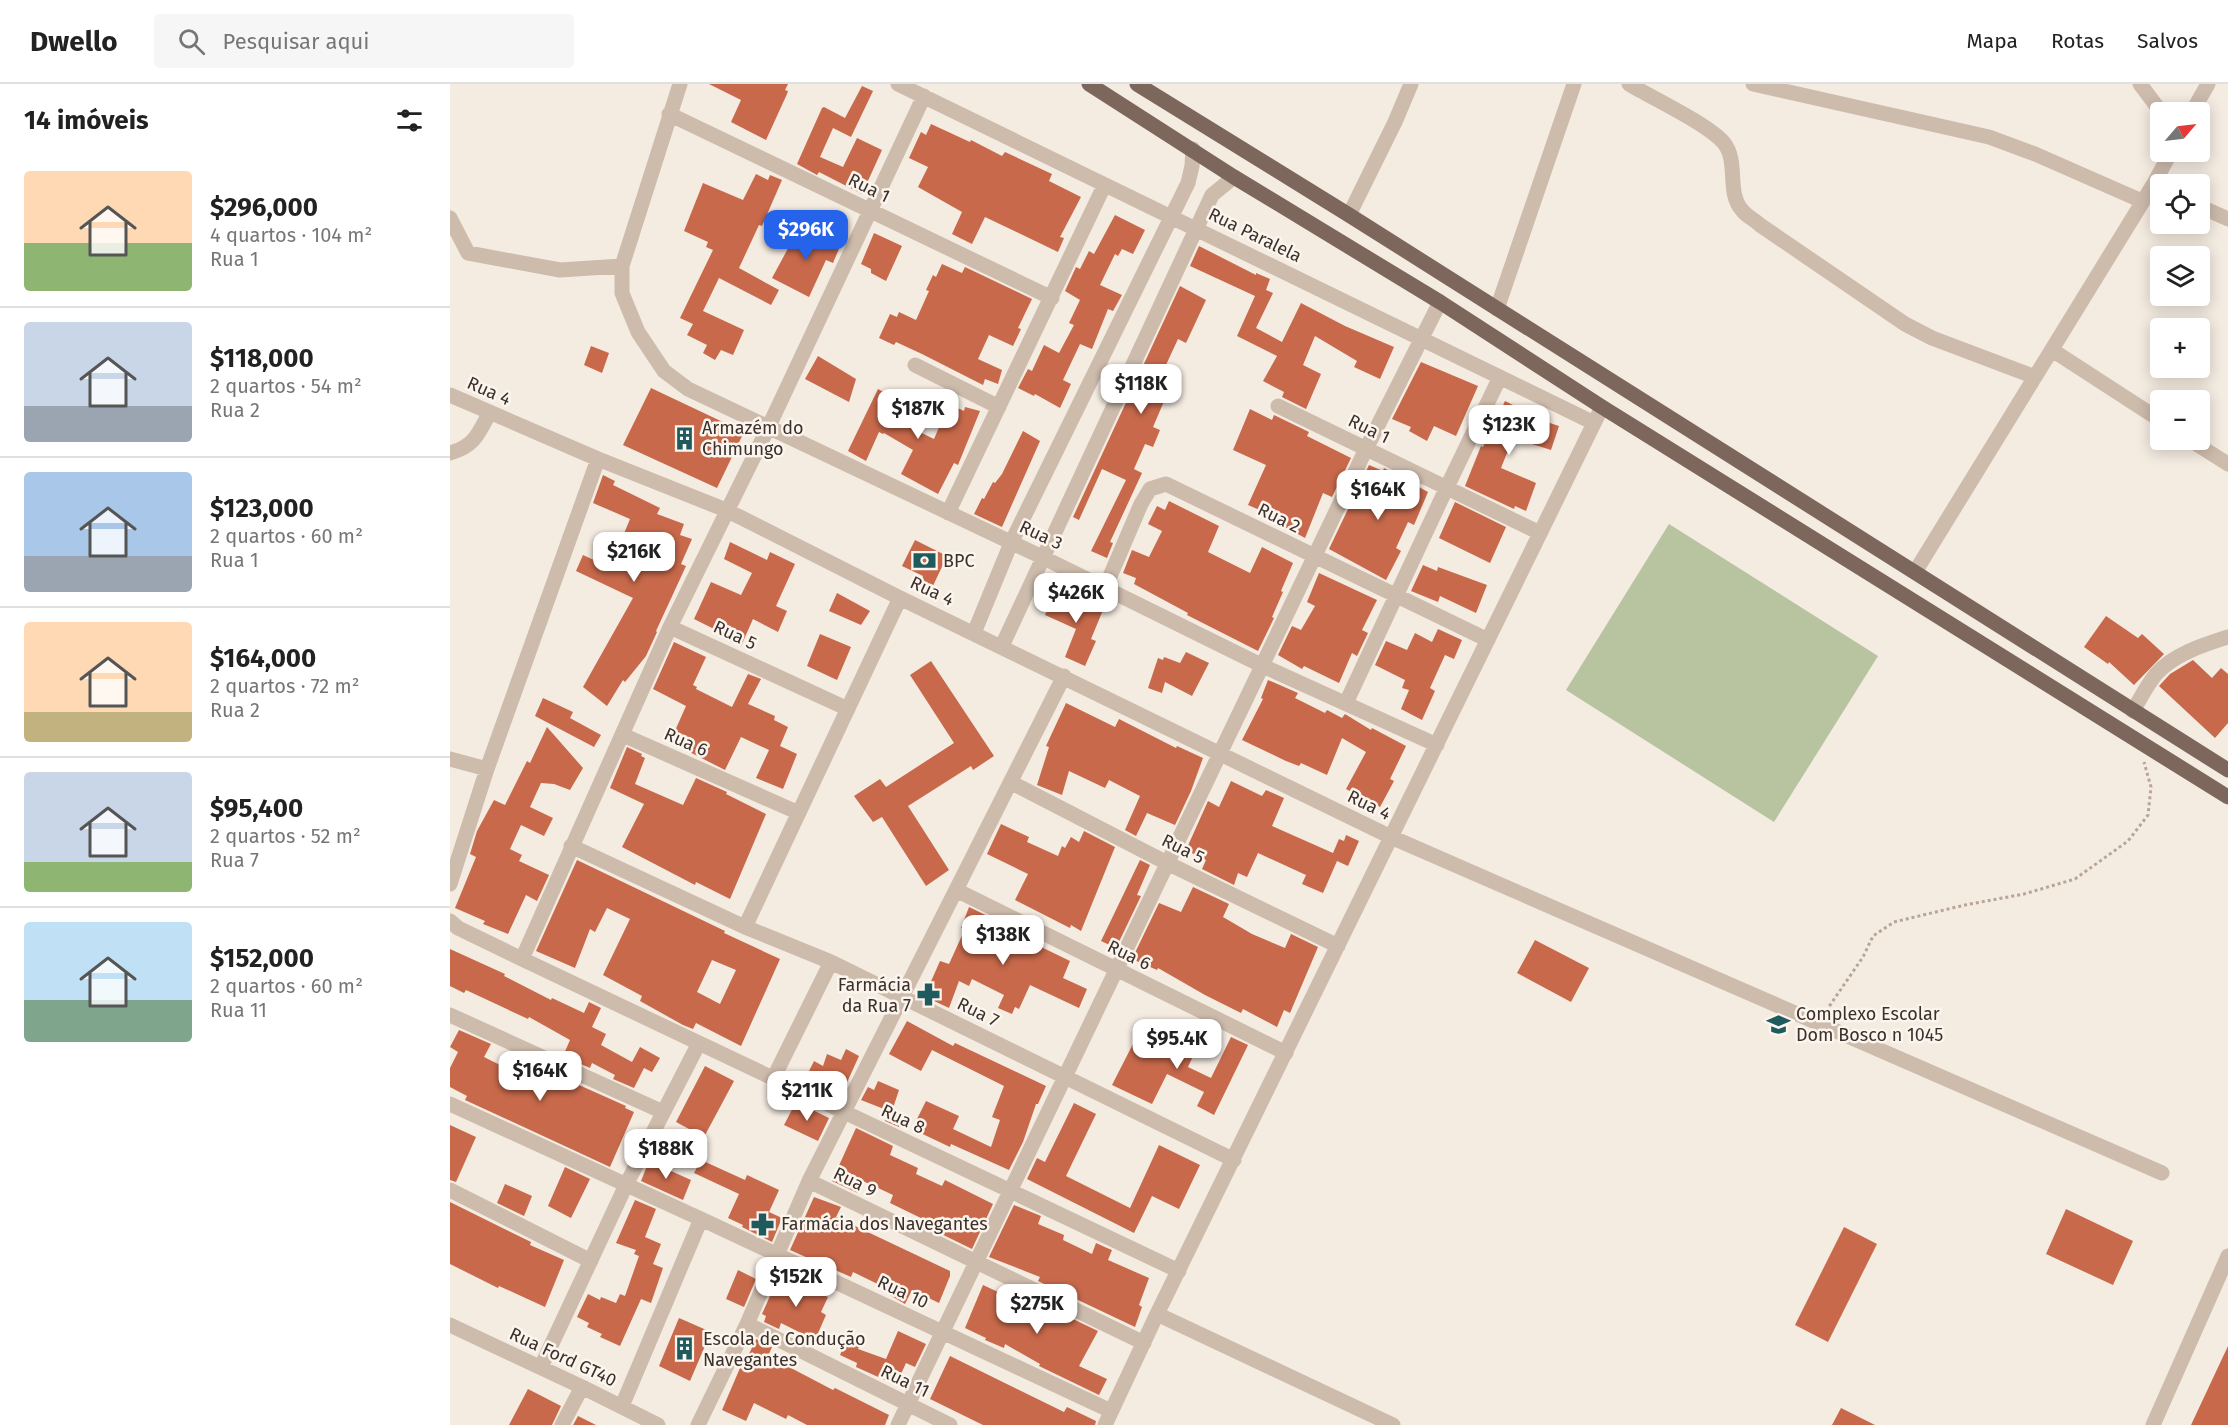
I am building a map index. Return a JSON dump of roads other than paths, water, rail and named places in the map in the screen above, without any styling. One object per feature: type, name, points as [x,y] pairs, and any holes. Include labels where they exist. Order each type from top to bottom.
[{"type":"main road","points":[[1089,84],[1234,177],[1440,302],[1602,406],[2228,797]]},
{"type":"main road","points":[[1137,84],[1349,215],[2228,770]]},
{"type":"street","points":[[450,218],[468,253],[560,270],[622,267],[680,84]]},
{"type":"street","name":"Rua Paralela","points":[[898,84],[1594,423]]},
{"type":"street","points":[[1349,215],[1411,84]]},
{"type":"street","points":[[1497,309],[1574,84]]},
{"type":"street","points":[[1629,84],[1712,133],[1725,145],[1731,165],[1734,193],[1742,210],[1761,225],[1905,324],[1932,338],[2035,377]]},
{"type":"street","points":[[1753,84],[1989,137],[2035,154],[2142,201]]},
{"type":"street","points":[[2140,84],[2154,102]]},
{"type":"street","points":[[2198,102],[2208,84]]},
{"type":"street","points":[[522,959],[670,627],[769,426],[924,96]]},
{"type":"street","name":"Rua 1","points":[[669,114],[1052,298]]},
{"type":"street","points":[[974,633],[1011,543],[1188,183],[1193,149]]},
{"type":"street","points":[[1002,646],[1212,195],[1234,177]]},
{"type":"street","points":[[948,513],[1104,186]]},
{"type":"street","points":[[1915,572],[2142,201],[2150,193]]},
{"type":"street","points":[[2210,211],[2228,219]]},
{"type":"street","name":"Rua 3","points":[[622,267],[622,293],[638,332],[663,371],[688,389],[1042,557],[1263,666],[1437,745]]},
{"type":"street","points":[[898,1425],[1222,754],[1366,449],[1440,302]]},
{"type":"street","points":[[2052,350],[2150,414]]},
{"type":"street","points":[[915,365],[999,408]]},
{"type":"street","points":[[1346,703],[1500,377]]},
{"type":"street","name":"Rua 4","points":[[450,395],[598,459],[726,510],[900,598],[1391,837],[2162,1173]]},
{"type":"street","name":"Rua 1","points":[[1278,406],[1540,533]]},
{"type":"street","points":[[1108,1418],[1602,406]]},
{"type":"street","points":[[450,453],[474,442],[490,412]]},
{"type":"street","points":[[2206,450],[2228,464]]},
{"type":"street","points":[[450,884],[487,769],[598,459]]},
{"type":"street","name":"Rua 2","points":[[1105,588],[1141,504],[1150,489],[1166,484],[1488,640]]},
{"type":"street","points":[[745,927],[900,598]]},
{"type":"street","name":"Rua 5","points":[[670,627],[848,709]]},
{"type":"street","points":[[2133,711],[2156,674],[2175,659],[2228,637]]},
{"type":"street","points":[[698,1425],[747,1324],[809,1181],[1012,783],[1064,676]]},
{"type":"street","name":"Rua 6","points":[[623,735],[799,813]]},
{"type":"street","points":[[450,759],[487,769]]},
{"type":"street","name":"Rua 5","points":[[1012,783],[1169,864],[1338,946]]},
{"type":"street","name":"Rua 7","points":[[571,846],[745,927],[831,962],[1234,1160]]},
{"type":"street","name":"Rua 6","points":[[956,890],[1286,1053]]},
{"type":"street","name":"Rua 8","points":[[450,921],[458,928],[522,959],[1179,1271]]},
{"type":"street","points":[[773,1078],[831,962]]},
{"type":"street","points":[[450,1015],[663,1112]]},
{"type":"street","points":[[541,1367],[626,1185],[699,1043]]},
{"type":"street","name":"Rua 10","points":[[450,1104],[944,1333],[1108,1418]]},
{"type":"street","name":"Rua 9","points":[[809,1181],[1144,1343]]},
{"type":"street","points":[[450,1190],[591,1261]]},
{"type":"street","points":[[622,1406],[701,1219]]},
{"type":"street","points":[[2153,1425],[2228,1256]]},
{"type":"street","points":[[1157,1314],[1383,1423]]},
{"type":"street","name":"Rua 11","points":[[747,1324],[950,1425]]},
{"type":"street","name":"Rua Ford GT40","points":[[450,1325],[658,1425]]},
{"type":"street","points":[[562,1425],[582,1387]]},
{"type":"place","name":"Armazém do Chimungo","points":[[684,438]]},
{"type":"place","name":"BPC","points":[[925,561]]},
{"type":"place","name":"Farmácia da Rua 7","points":[[929,995]]},
{"type":"place","name":"Complexo Escolar Dom Bosco n 1045","points":[[1778,1024]]},
{"type":"place","name":"Farmácia dos Navegantes","points":[[763,1224]]},
{"type":"place","name":"Escola de Condução Navegantes","points":[[685,1349]]}]
